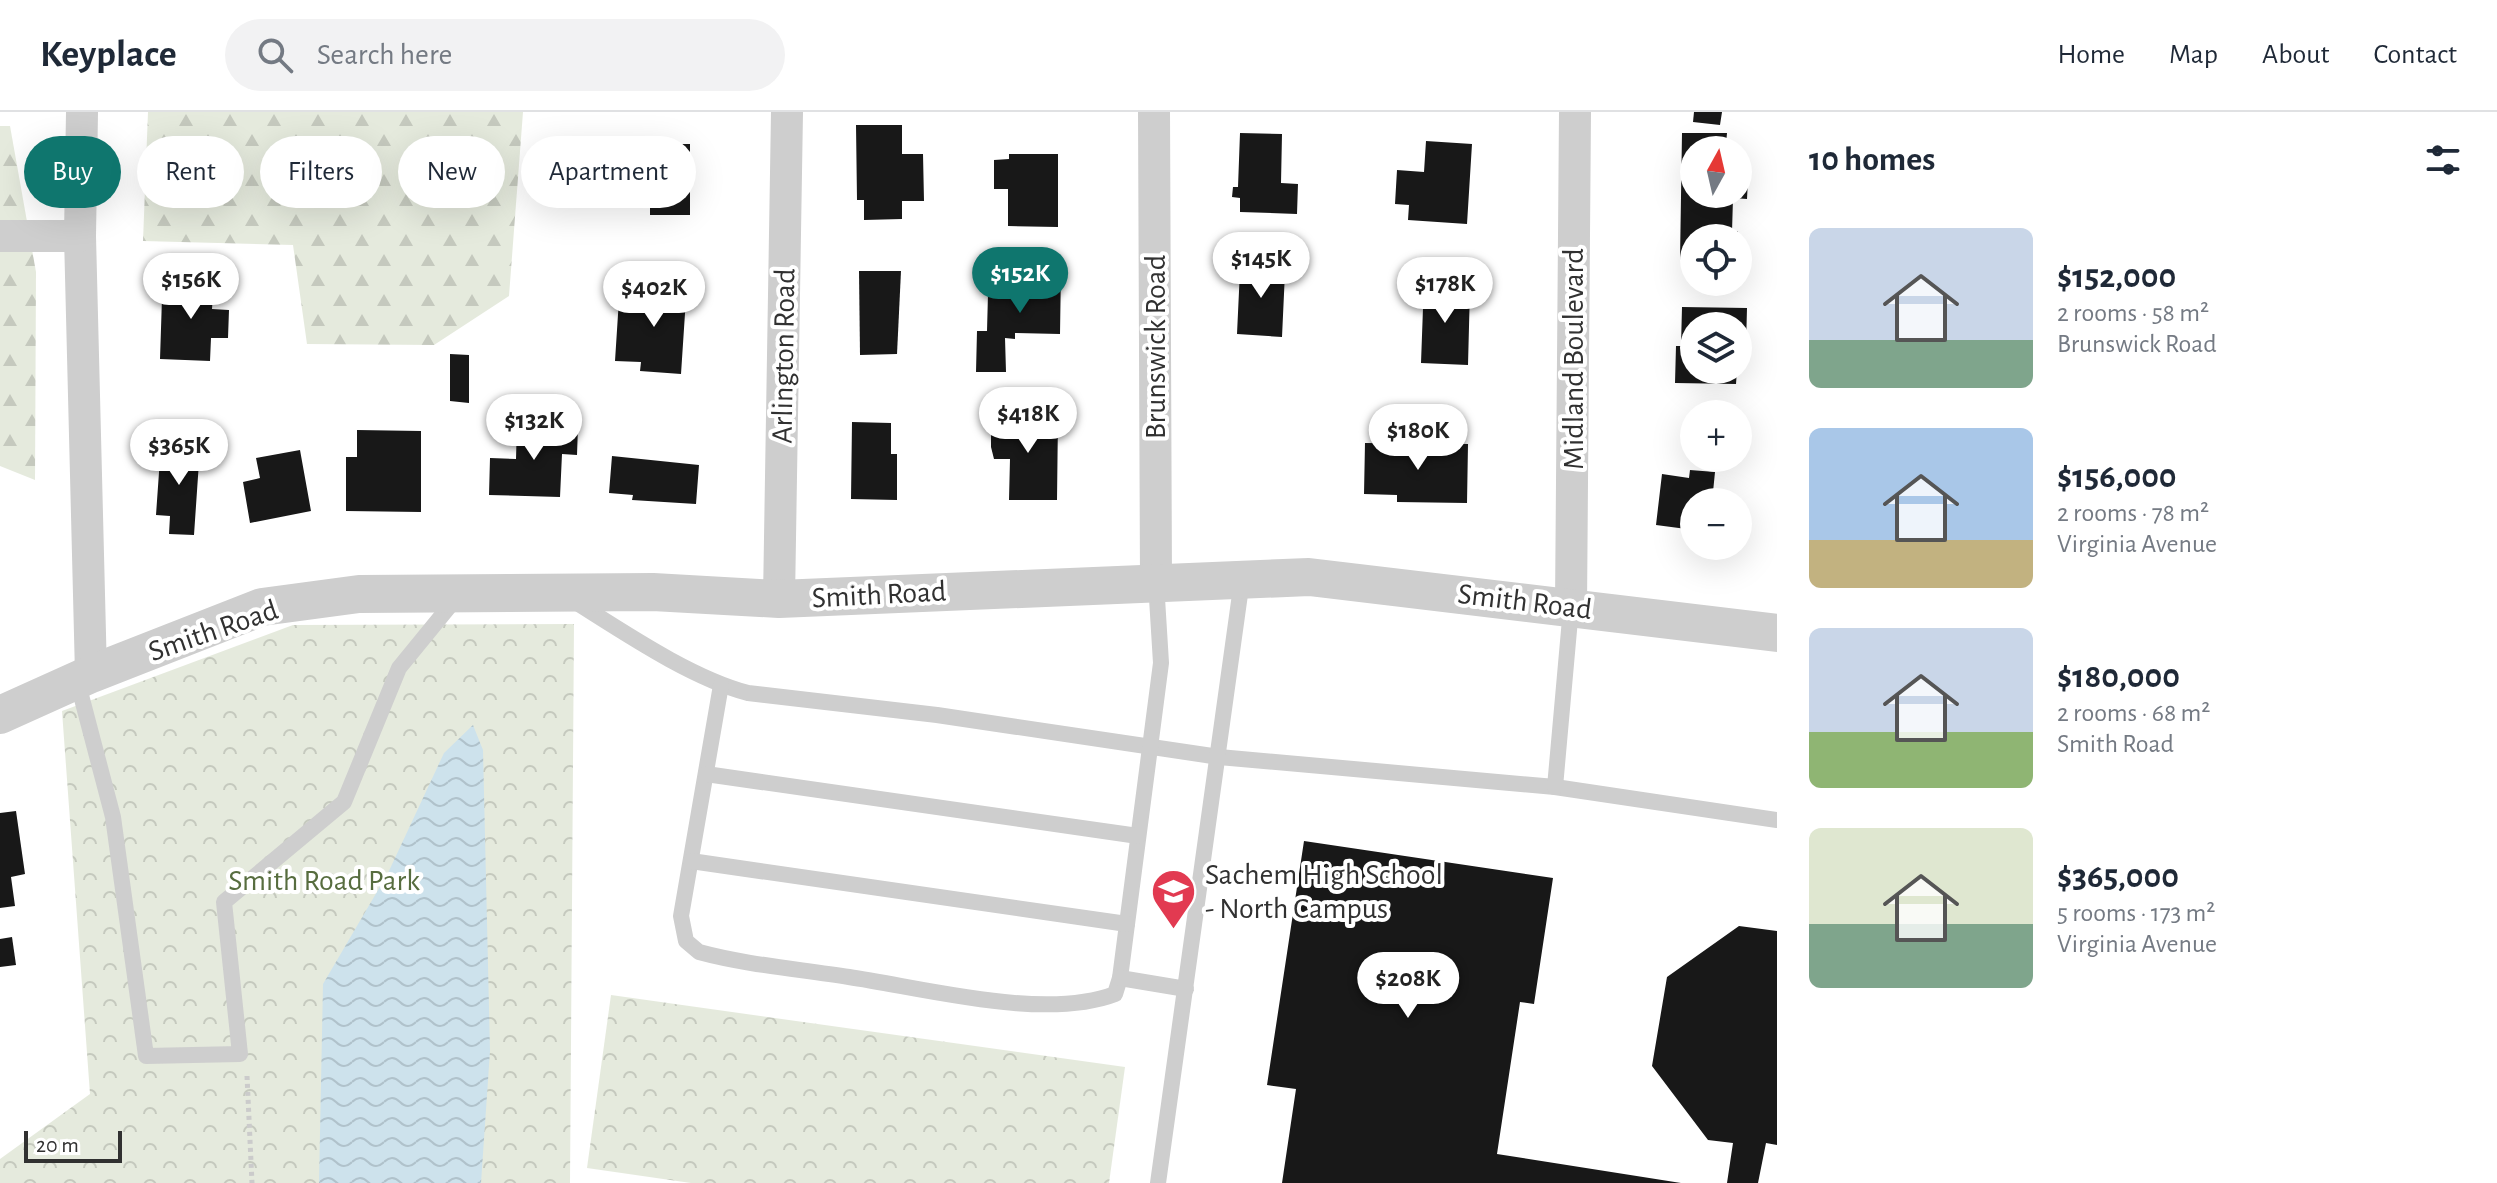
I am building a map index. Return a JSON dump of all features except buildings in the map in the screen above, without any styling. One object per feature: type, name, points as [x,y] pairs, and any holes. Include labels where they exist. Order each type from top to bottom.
[{"type":"street","points":[[82,112],[80,236],[84,677]]},
{"type":"street","name":"Arlington Road","points":[[779,599],[787,112]]},
{"type":"street","name":"Brunswick Road","points":[[1154,112],[1156,581]]},
{"type":"street","name":"Midland Boulevard","points":[[1571,606],[1575,112]]},
{"type":"street","points":[[0,236],[80,236]]},
{"type":"street","name":"Smith Road","points":[[0,715],[84,677],[262,607],[359,594],[653,592],[779,599],[1309,577],[1777,633]]},
{"type":"lane","points":[[1158,1183],[1242,579]]},
{"type":"lane","points":[[721,685],[681,916],[686,941],[699,952],[1018,1003],[1082,1004],[1099,1000],[1115,994],[1120,978],[1161,663],[1156,581]]},
{"type":"lane","points":[[84,677],[113,817],[146,1056],[240,1054],[224,902],[344,802],[399,668],[461,592]]},
{"type":"lane","points":[[559,592],[638,641],[721,685],[773,697],[937,715],[1219,757],[1555,787],[1777,820]]},
{"type":"lane","points":[[1555,787],[1571,606]]},
{"type":"lane","points":[[706,774],[1138,836]]},
{"type":"lane","points":[[691,861],[1127,924]]},
{"type":"lane","points":[[1120,978],[1186,989]]},
{"type":"path","points":[[240,1054],[247,1074],[252,1183]]},
{"type":"green space","points":[[148,112],[523,112],[509,296],[434,345],[307,344],[293,245],[143,241],[144,208],[244,208],[244,136],[147,136]]},
{"type":"green space","points":[[0,126],[10,126],[36,272],[35,480],[0,466]]},
{"type":"green space","name":"Smith Road Park","points":[[574,624],[570,1183],[0,1183],[0,1159],[90,1094],[62,711],[293,625]]},
{"type":"green space","points":[[611,995],[1125,1067],[1109,1183],[691,1183],[587,1168]]},
{"type":"water","points":[[473,725],[483,750],[490,1051],[481,1183],[319,1183],[323,984],[388,873],[444,753]]},
{"type":"place","name":"Sachem High School - North Campus","points":[[1174,930]]}]
